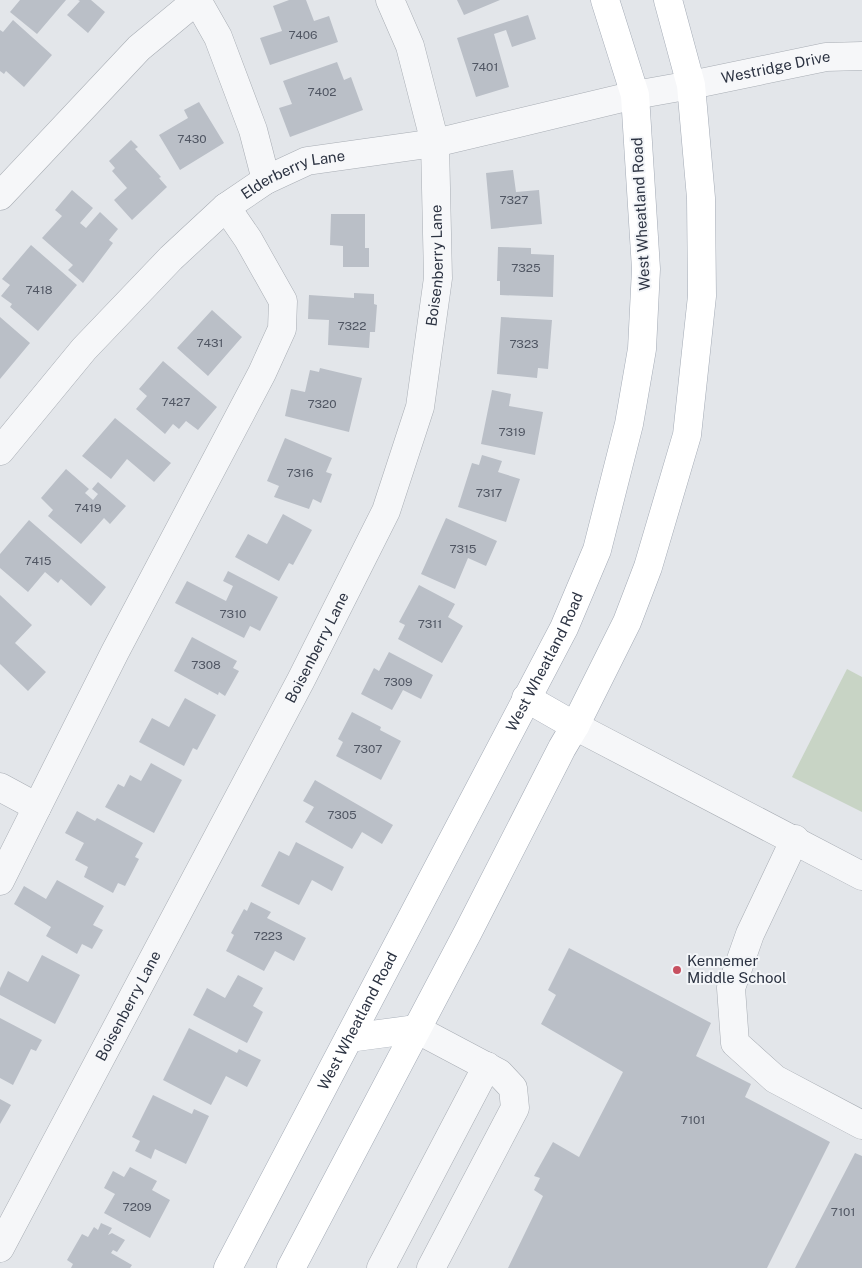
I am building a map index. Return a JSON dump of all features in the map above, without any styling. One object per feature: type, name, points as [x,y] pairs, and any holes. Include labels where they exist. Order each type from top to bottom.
[{"type":"main road","name":"West Wheatland Road","points":[[228,1268],[564,628],[597,550],[629,424],[642,349],[646,269],[635,95],[605,0]]},
{"type":"main road","points":[[291,1268],[575,726],[626,622],[648,567],[687,435],[702,296],[701,198],[691,85],[668,0]]},
{"type":"main road","points":[[526,698],[575,726]]},
{"type":"main road","points":[[349,1038],[416,1029]]},
{"type":"street","points":[[0,196],[139,48],[197,0],[218,37],[253,130],[266,180]]},
{"type":"street","name":"Boisenberry Lane","points":[[0,1248],[296,689],[386,511],[420,407],[438,278],[435,143],[410,46],[390,0]]},
{"type":"street","name":"Westridge Drive","points":[[691,85],[826,56],[862,56]]},
{"type":"street","name":"Elderberry Lane","points":[[0,451],[84,349],[171,258],[226,207],[266,180],[307,162],[435,143],[635,95],[691,85]]},
{"type":"street","points":[[0,881],[115,652],[262,373],[282,329],[282,301],[248,240],[226,207]]},
{"type":"street","points":[[575,726],[795,839],[862,876]]},
{"type":"street","points":[[0,786],[37,807]]},
{"type":"street","points":[[795,839],[750,934],[731,988],[735,1043],[775,1079],[862,1125]]},
{"type":"street","points":[[416,1029],[499,1073],[513,1088],[515,1108],[431,1268]]},
{"type":"street","points":[[381,1268],[487,1066]]},
{"type":"green space","points":[[847,669],[862,677],[862,812],[792,777]]},
{"type":"building","points":[[20,0],[66,0],[37,34],[10,12]]},
{"type":"building","points":[[78,0],[91,0],[105,12],[88,33],[67,15],[80,1]]},
{"type":"building","points":[[289,0],[306,0],[314,21],[329,16],[338,42],[270,65],[260,38],[282,31],[273,6]]},
{"type":"building","points":[[457,0],[500,0],[464,15]]},
{"type":"building","points":[[528,15],[536,39],[512,47],[506,30],[494,34],[509,87],[476,97],[457,38]]},
{"type":"building","points":[[13,20],[52,55],[24,87],[6,71],[4,74],[0,71],[0,30],[3,32]]},
{"type":"building","points":[[337,62],[344,80],[351,77],[363,110],[290,137],[279,108],[292,104],[283,81]]},
{"type":"building","points":[[199,102],[224,143],[180,170],[159,135],[188,118],[184,110]]},
{"type":"building","points":[[131,140],[138,147],[135,149],[161,177],[159,178],[167,187],[132,220],[114,200],[127,188],[112,171],[115,168],[109,161]]},
{"type":"building","points":[[513,170],[516,192],[539,190],[542,224],[491,229],[486,173]]},
{"type":"building","points":[[72,190],[93,208],[80,223],[86,228],[100,212],[118,229],[109,240],[113,243],[83,283],[68,270],[73,265],[42,238],[62,216],[55,210]]},
{"type":"building","points":[[331,214],[365,214],[365,248],[369,248],[369,267],[343,267],[343,246],[330,245]]},
{"type":"building","points":[[31,245],[77,285],[38,331],[10,307],[12,304],[1,296],[10,285],[2,279]]},
{"type":"building","points":[[498,247],[531,248],[531,254],[554,255],[553,297],[500,295],[500,281],[497,281]]},
{"type":"building","points":[[354,293],[374,294],[374,304],[377,305],[375,332],[370,332],[369,348],[328,345],[329,320],[308,319],[309,295],[354,298]]},
{"type":"building","points":[[212,310],[242,337],[208,376],[177,348]]},
{"type":"building","points":[[0,317],[30,343],[0,379]]},
{"type":"building","points":[[501,317],[552,320],[548,369],[538,368],[537,378],[497,374]]},
{"type":"building","points":[[163,361],[217,407],[198,430],[186,421],[179,429],[173,424],[165,434],[136,409],[147,396],[139,389]]},
{"type":"building","points":[[320,368],[362,378],[349,432],[285,416],[291,389],[305,392],[310,370],[319,372]]},
{"type":"building","points":[[492,390],[511,394],[509,406],[543,412],[535,455],[481,444]]},
{"type":"building","points":[[115,418],[171,463],[154,482],[127,459],[111,479],[82,456]]},
{"type":"building","points":[[285,438],[332,458],[326,472],[332,474],[321,503],[313,499],[309,509],[274,497],[279,486],[267,481]]},
{"type":"building","points":[[482,455],[502,461],[498,472],[520,479],[506,522],[458,507],[472,463],[479,465]]},
{"type":"building","points":[[66,469],[89,489],[85,493],[93,500],[98,494],[92,489],[98,482],[126,506],[110,524],[104,518],[81,544],[48,516],[53,510],[41,498]]},
{"type":"building","points":[[283,514],[312,530],[293,565],[289,563],[279,581],[235,557],[248,534],[267,544]]},
{"type":"building","points":[[446,518],[497,541],[486,566],[468,558],[455,589],[421,574]]},
{"type":"building","points":[[29,520],[106,587],[91,606],[61,579],[58,583],[45,572],[28,592],[0,568],[0,554]]},
{"type":"building","points":[[228,571],[278,597],[260,631],[250,626],[244,638],[175,603],[187,581],[226,601],[233,586],[223,581]]},
{"type":"building","points":[[419,585],[455,604],[448,617],[463,626],[442,663],[398,639],[405,625],[399,622]]},
{"type":"building","points":[[0,595],[32,625],[15,643],[46,672],[28,691],[0,664]]},
{"type":"building","points":[[192,637],[237,661],[233,668],[239,671],[225,696],[219,692],[218,695],[174,671]]},
{"type":"building","points":[[389,652],[433,675],[421,699],[403,690],[392,710],[361,694],[374,668],[379,671]]},
{"type":"building","points":[[185,698],[216,715],[197,750],[193,748],[184,766],[139,742],[152,718],[169,727]]},
{"type":"building","points":[[352,712],[381,727],[380,730],[401,741],[381,780],[336,756],[343,742],[338,739]]},
{"type":"building","points":[[151,763],[182,780],[154,833],[105,807],[118,784],[124,787],[130,775],[141,781]]},
{"type":"building","points":[[315,780],[393,825],[382,844],[362,832],[352,849],[305,822],[314,807],[303,801]]},
{"type":"building","points":[[77,811],[95,821],[97,818],[143,843],[135,857],[139,859],[125,886],[118,883],[113,893],[84,877],[88,867],[75,860],[84,843],[65,833]]},
{"type":"building","points":[[296,842],[344,867],[332,891],[312,880],[299,905],[261,886],[279,851],[289,856]]},
{"type":"building","points":[[57,880],[104,906],[93,925],[103,930],[92,949],[82,944],[77,954],[46,936],[51,927],[14,904],[24,886],[46,899]]},
{"type":"building","points":[[251,902],[271,912],[267,918],[306,938],[294,961],[275,951],[264,971],[226,951],[234,935],[231,933],[244,909],[247,911]]},
{"type":"building","points":[[569,948],[711,1023],[696,1056],[751,1084],[745,1097],[830,1142],[767,1268],[508,1268],[543,1196],[534,1190],[540,1178],[534,1176],[553,1142],[579,1157],[623,1072],[541,1024],[556,995],[548,990]]},
{"type":"building","points":[[42,955],[80,975],[55,1024],[0,995],[0,988],[8,971],[28,982]]},
{"type":"building","points":[[238,975],[263,988],[253,1006],[263,1012],[247,1043],[193,1015],[207,988],[225,998]]},
{"type":"building","points":[[0,1018],[42,1040],[36,1051],[31,1049],[13,1085],[0,1078]]},
{"type":"building","points":[[189,1028],[237,1053],[239,1049],[261,1060],[247,1087],[226,1076],[211,1105],[163,1080]]},
{"type":"building","points":[[153,1095],[192,1114],[194,1109],[209,1116],[186,1164],[155,1149],[151,1159],[135,1151],[140,1141],[132,1137]]},
{"type":"building","points":[[0,1099],[11,1105],[0,1124]]},
{"type":"building","points":[[855,1153],[862,1156],[862,1268],[795,1268]]},
{"type":"building","points":[[130,1167],[157,1181],[152,1190],[170,1200],[150,1238],[104,1213],[115,1194],[104,1188],[113,1171],[124,1177]]},
{"type":"building","points":[[101,1223],[112,1228],[108,1235],[112,1233],[125,1240],[117,1252],[113,1250],[111,1253],[132,1265],[130,1268],[71,1268],[73,1264],[67,1260],[82,1234],[88,1237],[94,1227],[98,1230]]},
{"type":"place","name":"Kennemer Middle School","points":[[677,970]]}]
